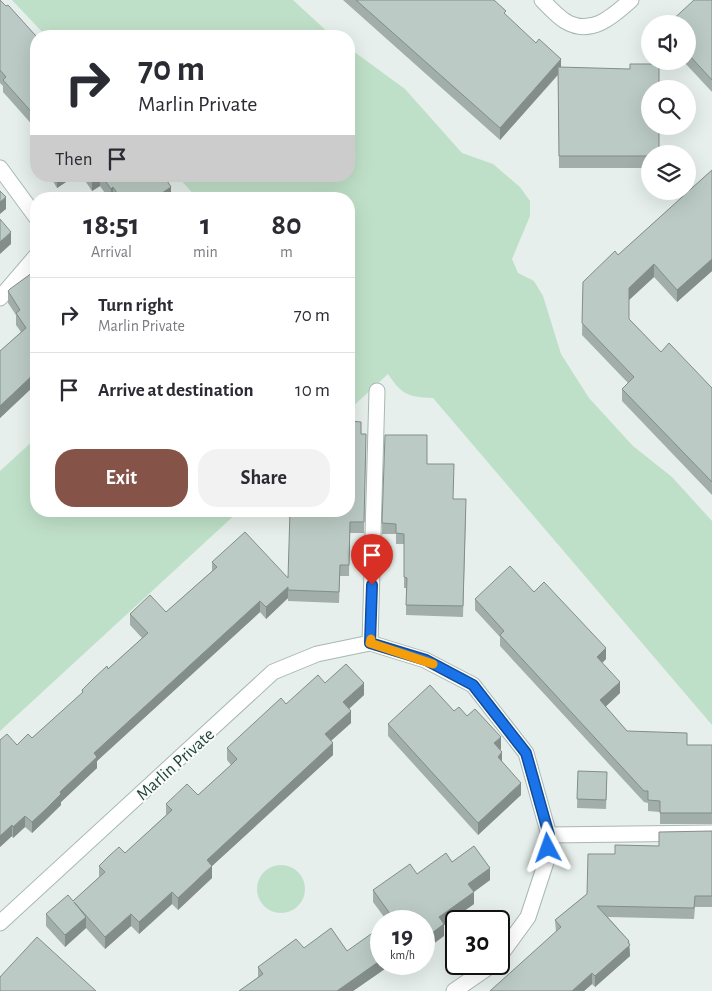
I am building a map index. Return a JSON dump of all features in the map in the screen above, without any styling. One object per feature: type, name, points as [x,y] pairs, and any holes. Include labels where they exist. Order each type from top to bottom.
[{"type":"street","points":[[542,0],[566,22],[581,26],[605,22],[631,0]]},
{"type":"street","points":[[0,168],[30,209]]},
{"type":"street","points":[[0,298],[8,292],[30,264]]},
{"type":"street","points":[[370,643],[377,390]]},
{"type":"street","name":"Marlin Private","points":[[0,923],[273,672],[317,654],[370,643],[426,660],[473,685],[526,753],[549,835],[546,862],[528,917],[510,942]]},
{"type":"street","points":[[549,835],[712,833]]},
{"type":"street","points":[[454,991],[477,975]]},
{"type":"green space","points":[[12,0],[293,0],[326,30],[40,30]]},
{"type":"green space","points":[[355,52],[405,89],[462,153],[493,164],[520,187],[530,201],[530,216],[512,259],[518,273],[534,281],[543,296],[561,354],[589,398],[633,446],[672,477],[712,521],[712,725],[433,398],[411,396],[402,391],[388,374],[355,404],[355,192],[192,192],[182,182],[355,182]]},
{"type":"green space","points":[[30,444],[30,517],[232,517],[0,731],[0,471]]},
{"type":"green space","points":[[276,865],[286,865],[295,869],[301,875],[304,880],[304,898],[295,909],[286,913],[276,913],[267,909],[261,903],[257,894],[257,884],[261,875],[267,869]]},
{"type":"building","points":[[0,0],[6,6],[8,5],[31,30],[30,110],[3,80],[6,77],[0,70]]},
{"type":"building","points":[[356,0],[494,0],[506,11],[504,13],[536,43],[539,39],[561,59],[500,128]]},
{"type":"building","points":[[694,0],[712,0],[712,80],[696,63],[696,15],[678,15]]},
{"type":"building","points":[[630,64],[641,64],[641,70],[659,70],[659,80],[641,80],[641,135],[659,135],[659,145],[641,145],[641,156],[559,156],[558,67],[630,69]]},
{"type":"building","points":[[712,170],[712,259],[677,290],[654,264],[629,288],[629,319],[661,352],[669,343],[712,388],[712,482],[622,389],[634,377],[582,323],[583,282],[615,251],[618,255],[679,200],[696,200],[696,184]]},
{"type":"building","points":[[106,182],[168,182],[171,187],[164,192],[116,192],[113,187],[111,189]]},
{"type":"building","points":[[0,191],[6,197],[0,202]]},
{"type":"building","points":[[0,219],[11,232],[0,242]]},
{"type":"building","points":[[30,274],[30,378],[0,406],[0,351],[26,328],[16,313],[20,310],[8,291]]},
{"type":"building","points":[[355,422],[361,422],[361,434],[366,434],[364,522],[350,522],[349,565],[340,565],[339,592],[288,590],[288,587],[266,607],[260,601],[94,753],[97,757],[32,822],[25,816],[0,836],[0,740],[7,734],[17,745],[28,734],[32,738],[83,692],[82,690],[107,666],[108,669],[148,633],[130,614],[150,595],[166,612],[217,567],[212,562],[245,532],[288,578],[290,517],[355,517]]},
{"type":"building","points":[[385,435],[427,435],[427,464],[454,464],[453,499],[466,499],[463,606],[406,605],[407,578],[404,577],[404,534],[396,533],[396,524],[382,523]]},
{"type":"building","points":[[510,566],[534,592],[544,582],[606,648],[597,657],[620,682],[600,700],[627,731],[687,733],[687,745],[712,745],[712,813],[660,813],[660,801],[648,800],[648,791],[644,791],[500,635],[504,631],[475,599]]},
{"type":"building","points":[[346,664],[364,683],[343,702],[351,711],[325,734],[333,743],[207,860],[212,866],[178,898],[172,892],[139,922],[131,914],[105,937],[74,902],[86,917],[65,935],[46,914],[68,895],[73,901],[105,872],[99,866],[119,847],[125,853],[172,810],[166,804],[187,784],[198,795],[231,765],[237,759],[227,748],[281,698],[286,704],[318,675],[325,683]]},
{"type":"building","points":[[430,685],[454,711],[459,707],[467,716],[475,709],[501,737],[494,743],[502,752],[498,757],[521,783],[478,823],[388,724]]},
{"type":"building","points":[[578,771],[607,772],[606,800],[577,799]]},
{"type":"building","points":[[712,831],[712,896],[695,896],[694,908],[597,906],[629,941],[630,945],[595,976],[592,973],[572,991],[490,991],[510,975],[561,927],[555,920],[587,894],[588,854],[615,854],[615,845],[659,846],[659,832]]},
{"type":"building","points":[[474,846],[490,868],[468,884],[474,892],[449,910],[445,910],[445,913],[439,917],[444,924],[435,931],[435,910],[387,910],[373,890],[410,864],[417,874],[446,853],[452,862]]},
{"type":"building","points":[[331,928],[347,951],[370,935],[370,968],[337,991],[239,991],[263,974],[258,967],[296,939],[304,948]]},
{"type":"building","points":[[37,937],[96,991],[0,991],[0,977]]},
{"type":"slow traffic","points":[[371,639],[370,643],[426,660],[433,664]]},
{"type":"route","points":[[372,585],[370,643],[426,660],[473,685],[526,753],[549,835],[548,848]]}]
